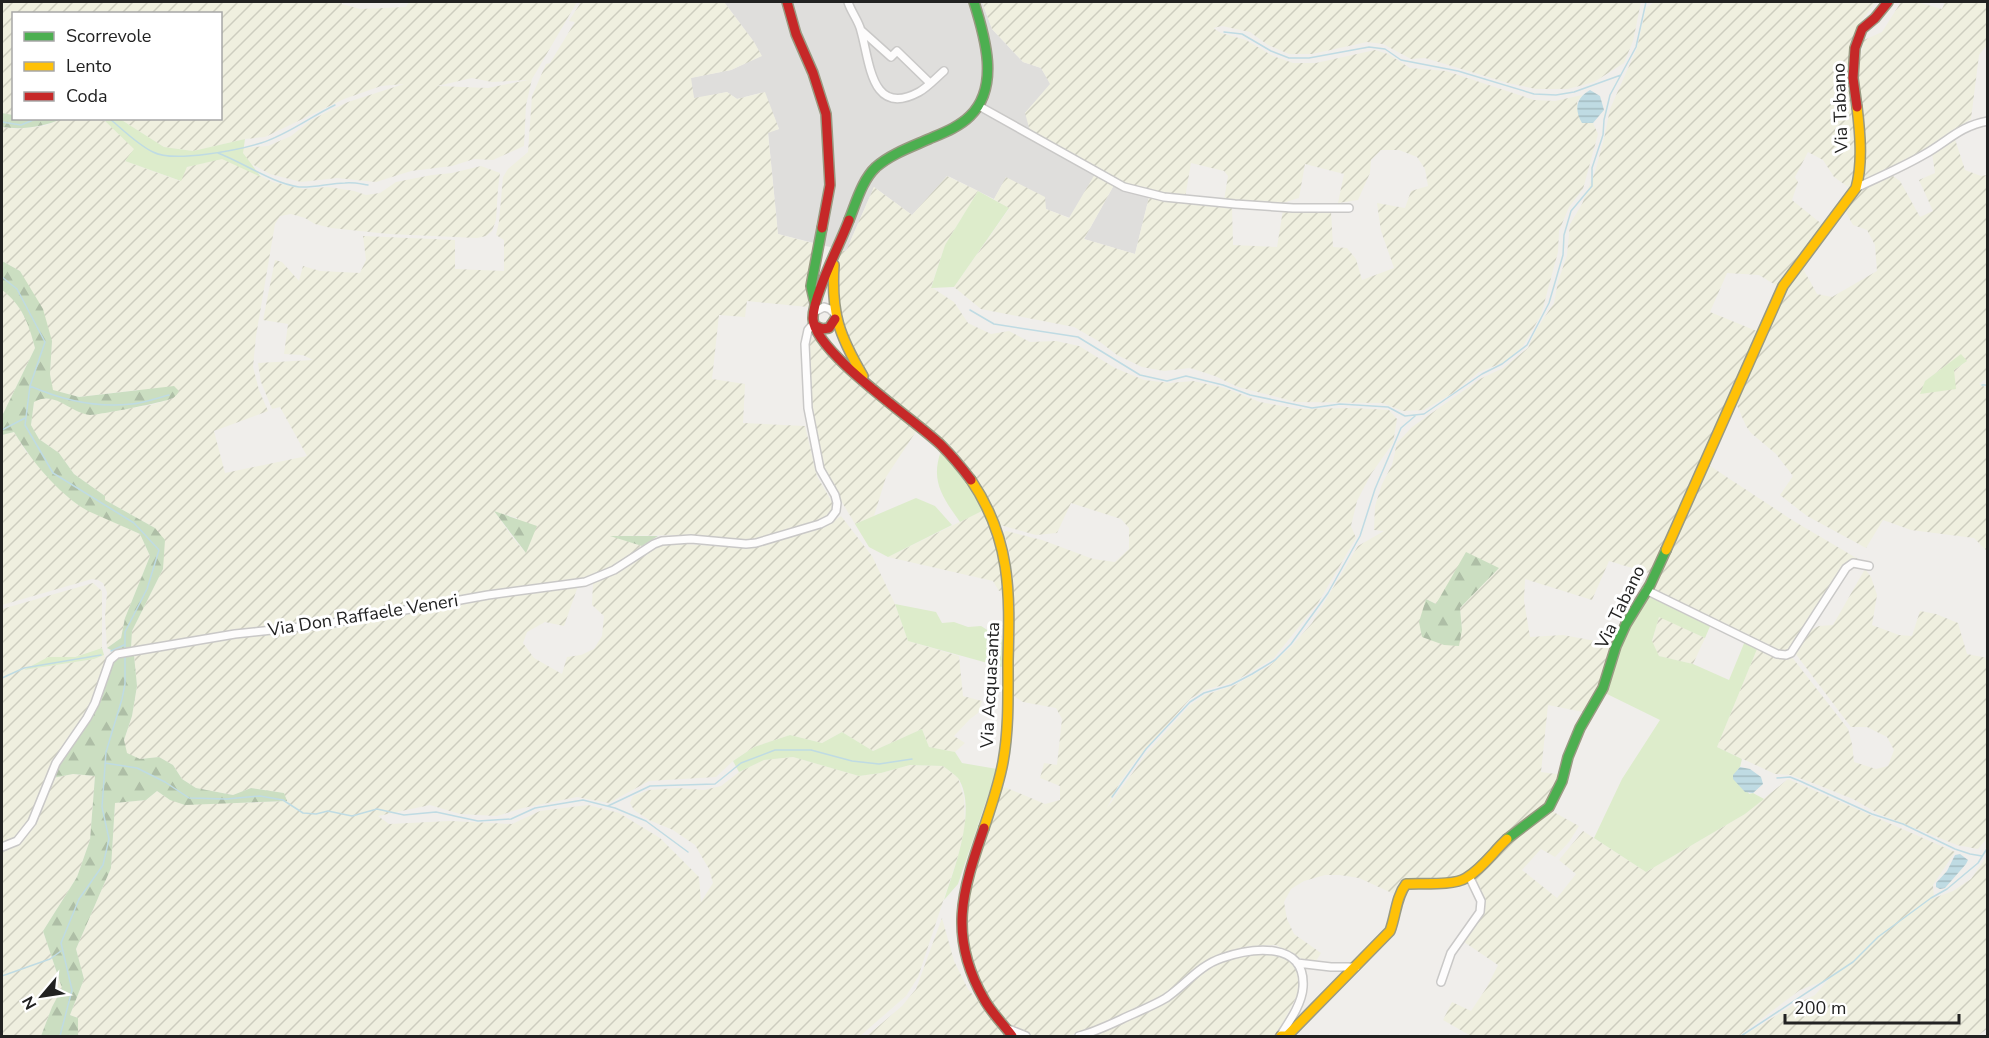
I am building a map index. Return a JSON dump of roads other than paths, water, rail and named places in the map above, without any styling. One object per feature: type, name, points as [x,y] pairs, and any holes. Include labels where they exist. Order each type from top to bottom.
[{"type":"street","points":[[787,2],[795,34],[813,73],[826,114],[828,129],[831,185],[811,286],[815,310]]},
{"type":"street","points":[[848,2],[861,31],[877,88],[884,95],[897,100],[921,91],[944,71]]},
{"type":"street","points":[[815,310],[824,307],[830,309],[834,316],[829,328],[822,329],[815,325],[813,320],[815,310],[820,289],[864,184],[874,169],[909,147],[958,125],[970,117],[979,106],[985,86],[987,61],[984,32],[974,2]]},
{"type":"street","name":"Via Tabano","points":[[1469,876],[1505,841],[1540,815],[1557,795],[1580,728],[1603,688],[1616,646],[1655,575],[1783,286],[1856,188],[1859,177],[1859,122],[1853,78],[1855,48],[1862,29],[1888,2]]},
{"type":"street","points":[[861,31],[891,57],[897,51],[930,83]]},
{"type":"street","points":[[979,106],[1124,187],[1164,198],[1293,208],[1349,208]]},
{"type":"street","name":"Via Tabano","points":[[1856,188],[1925,154],[1952,134],[1968,126],[1988,121]]},
{"type":"street","name":"Via Acquasanta","points":[[835,257],[832,288],[834,316],[843,342],[867,382]]},
{"type":"street","name":"Via Acquasanta","points":[[815,325],[833,354],[941,445],[969,475],[985,499],[998,528],[1007,562],[1010,594],[1008,678],[1001,773],[966,881],[960,915],[962,941],[978,991],[991,1013],[1012,1036]]},
{"type":"street","name":"Via Don Raffaele Veneri","points":[[2,847],[17,841],[32,822],[56,763],[95,704],[110,660],[117,654],[235,634],[327,624],[477,597],[585,582],[614,570],[662,541],[691,539],[756,543],[826,521],[836,511],[837,503],[820,469],[808,408],[805,344],[807,330],[815,325]]},
{"type":"street","points":[[1646,590],[1776,654],[1786,655],[1791,653],[1846,568],[1853,563],[1869,566]]},
{"type":"street","points":[[1079,1036],[1163,1000],[1221,958],[1259,950],[1275,950],[1287,954],[1297,963],[1302,975],[1303,988],[1299,1003],[1281,1036],[1287,1036],[1390,931],[1396,914],[1398,893],[1406,884],[1454,882],[1469,876],[1480,901],[1480,912],[1451,954],[1441,982]]},
{"type":"street","points":[[1297,963],[1356,967]]},
{"type":"street","name":"Via Acquasanta","points":[[1004,1027],[1026,1036]]},
{"type":"water","points":[[1590,90],[1600,96],[1604,110],[1593,123],[1582,123],[1577,109],[1578,104],[1585,93]]},
{"type":"water","points":[[1740,767],[1750,769],[1761,777],[1763,784],[1753,793],[1745,792],[1733,779],[1733,775]]},
{"type":"water","points":[[1960,854],[1968,860],[1966,864],[1945,888],[1936,887],[1936,883],[1947,871],[1955,855]]},
{"type":"waterway","points":[[970,310],[994,324],[1078,337],[1140,375],[1167,381],[1186,376],[1223,385],[1250,395],[1312,408],[1340,404],[1388,407],[1405,416],[1424,414],[1482,374],[1502,364],[1527,345],[1549,303],[1563,255],[1564,235],[1571,211],[1592,186],[1592,168],[1603,135],[1610,95],[1636,47],[1646,2]]},
{"type":"waterway","points":[[1224,32],[1242,34],[1271,51],[1289,58],[1309,58],[1369,47],[1385,49],[1401,60],[1458,71],[1534,94],[1556,95],[1574,92],[1621,75]]},
{"type":"waterway","points":[[111,120],[153,152],[162,155],[190,156],[222,152],[261,143],[335,105]]},
{"type":"waterway","points":[[2,122],[21,125],[33,120]]},
{"type":"waterway","points":[[218,153],[289,185],[299,187],[348,183],[368,185]]},
{"type":"waterway","points":[[2,277],[17,289],[45,342],[30,386],[25,425],[53,473],[134,523],[159,550],[147,589],[125,632],[125,649]]},
{"type":"waterway","points":[[1982,385],[1988,385]]},
{"type":"waterway","points":[[30,386],[67,399],[106,405],[146,402],[169,395]]},
{"type":"waterway","points":[[1112,797],[1146,749],[1190,702],[1204,693],[1231,685],[1252,674],[1275,660],[1291,644],[1328,593],[1360,536],[1375,489],[1401,428],[1415,416]]},
{"type":"waterway","points":[[2,430],[25,418]]},
{"type":"waterway","points":[[111,651],[124,645]]},
{"type":"waterway","points":[[2,678],[24,668],[101,655]]},
{"type":"waterway","points":[[60,1036],[72,990],[61,943],[79,899],[103,865],[109,839],[102,807],[106,752],[122,699],[125,684],[125,657]]},
{"type":"waterway","points":[[608,806],[650,786],[715,784],[741,763],[775,750],[811,750],[852,761],[879,764],[912,759]]},
{"type":"waterway","points":[[105,763],[137,768],[165,782],[189,798],[227,799],[260,796],[283,800],[303,813],[316,814],[328,811],[352,816],[377,809],[404,815],[436,812],[478,821],[511,819],[535,808],[583,800],[615,808],[646,821],[688,852]]},
{"type":"waterway","points":[[1777,778],[1790,777],[1872,814],[1903,824],[1955,849],[1982,856]]},
{"type":"waterway","points":[[1741,1036],[1853,962],[1878,937],[1947,889],[1978,863],[1988,847]]},
{"type":"waterway","points":[[2,976],[50,959],[61,951]]}]
